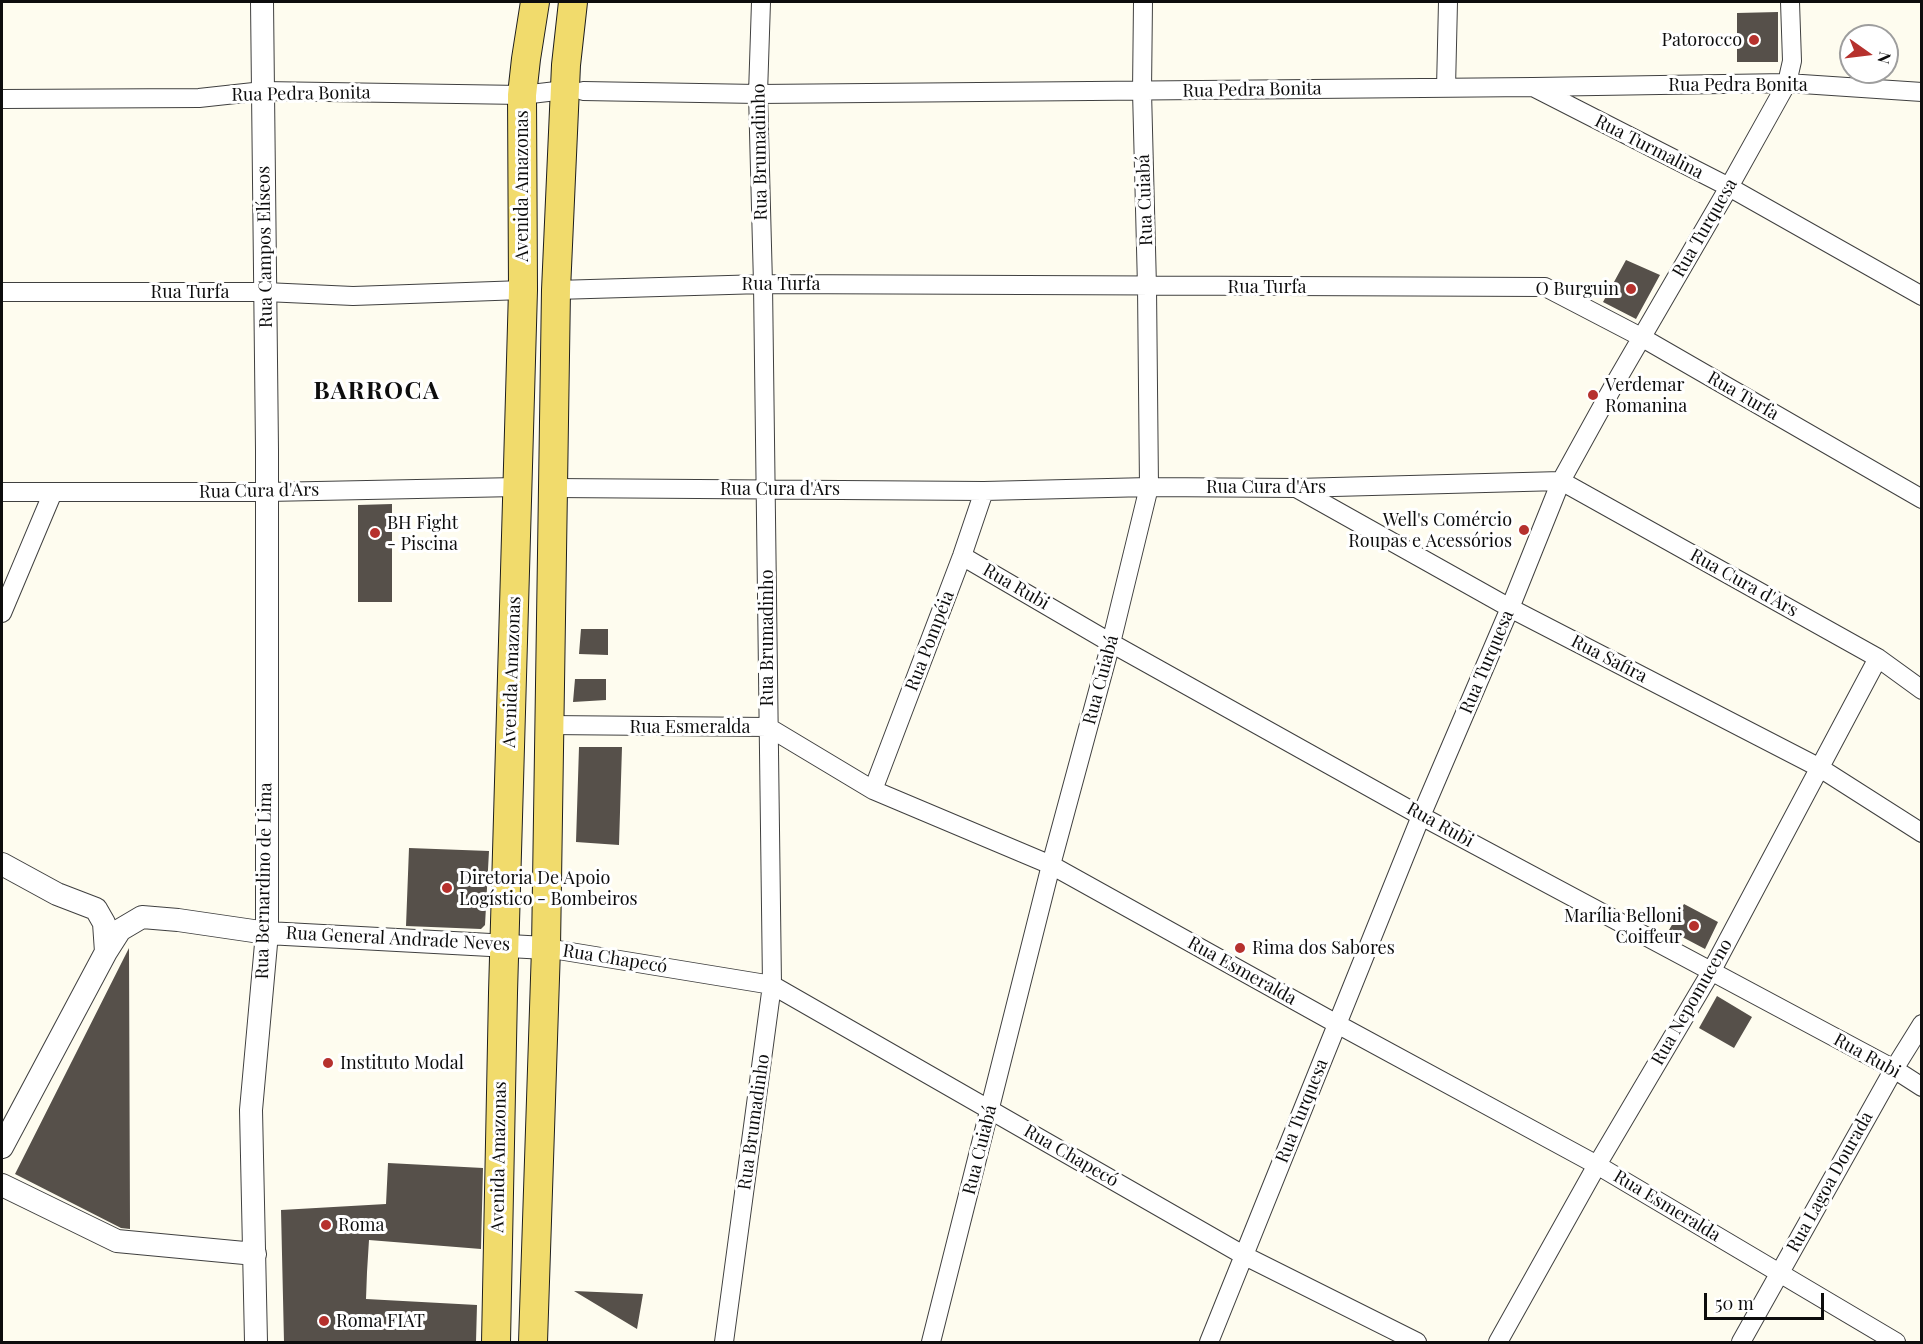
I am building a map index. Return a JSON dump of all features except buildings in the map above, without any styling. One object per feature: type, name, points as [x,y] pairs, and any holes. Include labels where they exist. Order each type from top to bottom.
[{"type":"main road","name":"Avenida Amazonas","points":[[496,1342],[504,945],[523,290],[522,94],[535,2]]},
{"type":"main road","name":"Avenida Amazonas","points":[[533,1342],[546,948],[556,290],[574,90],[573,2]]},
{"type":"street","name":"Rua Campos Elíseos","points":[[262,2],[267,492]]},
{"type":"street","name":"Rua Brumadinho","points":[[724,1342],[772,985],[763,284],[758,94],[761,2]]},
{"type":"street","name":"Rua Cuiabá","points":[[931,1342],[1149,487],[1142,92],[1143,2]]},
{"type":"street","points":[[1446,88],[1448,2]]},
{"type":"street","name":"Rua Turquesa","points":[[1209,1342],[1421,816],[1561,482],[1641,337],[1729,188],[1787,83],[1792,62],[1790,2]]},
{"type":"street","name":"Rua Pedra Bonita","points":[[2,99],[199,98],[263,91],[522,94],[574,90],[758,94],[1142,92],[1787,83],[1920,94]]},
{"type":"street","name":"Rua Turmalina","points":[[1533,87],[1729,188],[1922,296]]},
{"type":"street","name":"Rua Turfa","points":[[556,290],[763,284],[1545,287],[1641,337],[1922,499]]},
{"type":"street","name":"Rua Turfa","points":[[2,292],[265,292],[353,296],[523,290]]},
{"type":"street","name":"Rua Cura d'Ars","points":[[554,488],[984,490],[1149,487],[1296,488],[1561,482],[1878,658],[1922,690]]},
{"type":"street","name":"Rua Cura d'Ars","points":[[2,492],[267,492],[517,487]]},
{"type":"street","name":"Rua Safira","points":[[1296,488],[1510,608],[1820,768],[1922,833]]},
{"type":"street","name":"Rua Pompéia","points":[[873,790],[962,556],[984,490]]},
{"type":"street","points":[[2,613],[53,492]]},
{"type":"street","name":"Rua Bernardino de Lima","points":[[256,1342],[251,1110],[267,933],[267,492]]},
{"type":"street","name":"Rua Rubi","points":[[962,556],[1111,643],[1421,816],[1894,1069],[1922,1087]]},
{"type":"street","name":"Rua Nepomuceno","points":[[1498,1342],[1596,1165],[1711,972],[1878,658]]},
{"type":"street","name":"Rua Esmeralda","points":[[549,725],[768,727],[873,790],[1051,865],[1596,1165],[1896,1342]]},
{"type":"street","points":[[2,864],[57,894],[96,909],[104,923],[106,952],[2,1147]]},
{"type":"street","name":"Rua General Andrade Neves","points":[[106,952],[120,930],[142,917],[267,933],[546,948]]},
{"type":"street","name":"Rua Chapecó","points":[[546,948],[772,985],[1245,1256],[1417,1342]]},
{"type":"street","name":"Rua Lagoa Dourada","points":[[1741,1342],[1894,1069],[1922,1024]]},
{"type":"street","points":[[2,1185],[117,1241],[255,1254]]},
{"type":"place","name":"Patorocco","points":[[1754,40]]},
{"type":"place","name":"O Burguin","points":[[1631,289]]},
{"type":"place","name":"Verdemar Romanina","points":[[1593,395]]},
{"type":"place","name":"Well's Comércio Roupas e Acessórios","points":[[1524,530]]},
{"type":"place","name":"BH Fight - Piscina","points":[[375,533]]},
{"type":"place","name":"Diretoria De Apoio Logístico - Bombeiros","points":[[447,888]]},
{"type":"place","name":"Marília Belloni Coiffeur","points":[[1694,926]]},
{"type":"place","name":"Rima dos Sabores","points":[[1240,948]]},
{"type":"place","name":"Instituto Modal","points":[[328,1063]]},
{"type":"place","name":"Roma","points":[[326,1225]]},
{"type":"place","name":"Roma FIAT","points":[[324,1321]]},
{"type":"district","name":"BARROCA","points":[[377,392]]}]
